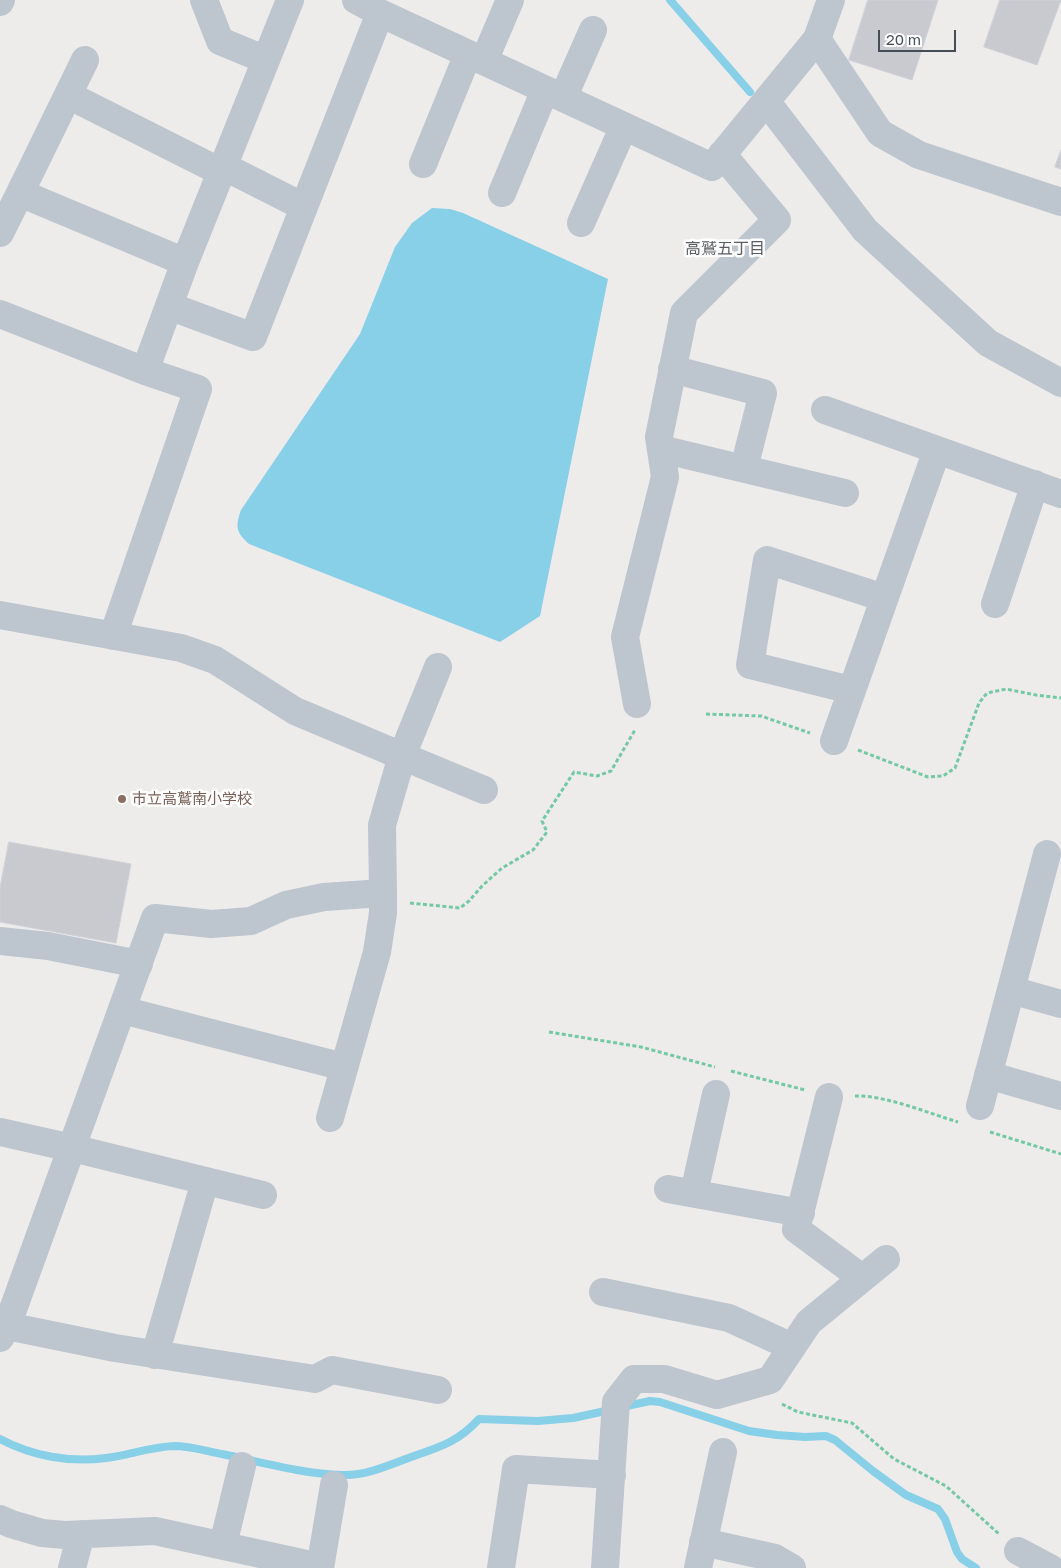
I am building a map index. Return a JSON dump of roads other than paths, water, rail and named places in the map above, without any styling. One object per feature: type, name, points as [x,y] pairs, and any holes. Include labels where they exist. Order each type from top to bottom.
[{"type":"street","points":[[204,0],[220,41],[266,60]]},
{"type":"street","points":[[145,371],[185,262],[290,0]]},
{"type":"street","points":[[356,0],[380,13],[712,167],[817,39],[832,0]]},
{"type":"street","points":[[424,164],[476,58],[510,0]]},
{"type":"street","points":[[169,306],[253,338],[380,13]]},
{"type":"street","points":[[502,193],[554,94],[593,30]]},
{"type":"street","points":[[817,39],[880,133],[918,155],[1061,202]]},
{"type":"street","points":[[0,233],[85,60]]},
{"type":"street","points":[[68,95],[304,207]]},
{"type":"street","points":[[766,101],[865,230],[988,342],[1061,383]]},
{"type":"street","points":[[581,223],[624,126]]},
{"type":"street","points":[[637,704],[625,637],[665,477],[659,437],[684,313],[777,220],[722,154]]},
{"type":"street","points":[[20,193],[185,262]]},
{"type":"street","points":[[0,314],[145,371],[198,389],[113,636]]},
{"type":"street","points":[[672,369],[763,393],[744,468]]},
{"type":"street","points":[[825,410],[1061,494]]},
{"type":"street","points":[[660,448],[846,492]]},
{"type":"street","points":[[834,741],[937,450]]},
{"type":"street","points":[[995,604],[1034,484]]},
{"type":"street","points":[[851,690],[750,665],[767,560],[884,598]]},
{"type":"street","points":[[0,616],[181,648],[216,660],[295,711],[484,790]]},
{"type":"street","points":[[330,1118],[377,952],[383,913],[382,826],[402,756],[438,667]]},
{"type":"street","points":[[980,1106],[1047,854]]},
{"type":"street","points":[[383,898],[324,897],[286,905],[251,921],[211,924],[155,918],[2,1334],[115,1348],[316,1379],[332,1370],[438,1390]]},
{"type":"street","points":[[0,941],[48,946],[139,964]]},
{"type":"street","points":[[1011,990],[1061,1004]]},
{"type":"street","points":[[122,1010],[344,1067]]},
{"type":"street","points":[[988,1075],[1061,1096]]},
{"type":"street","points":[[716,1094],[681,1191],[801,1213]]},
{"type":"street","points":[[829,1097],[796,1229],[862,1278]]},
{"type":"street","points":[[0,1132],[263,1195]]},
{"type":"street","points":[[155,1354],[205,1181]]},
{"type":"street","points":[[605,1568],[616,1402],[634,1379],[664,1379],[717,1396],[770,1380],[809,1322],[886,1259]]},
{"type":"street","points":[[603,1292],[729,1318],[792,1347]]},
{"type":"street","points":[[723,1452],[701,1555],[775,1558],[792,1568]]},
{"type":"street","points":[[223,1545],[242,1466]]},
{"type":"street","points":[[500,1568],[516,1469],[612,1475]]},
{"type":"street","points":[[0,1519],[42,1533],[81,1534],[155,1531],[320,1567],[334,1484]]},
{"type":"street","points":[[72,1568],[81,1534]]},
{"type":"street","points":[[1018,1551],[1050,1568]]},
{"type":"water","points":[[432,208],[450,209],[463,213],[608,279],[540,616],[500,642],[249,544],[241,536],[237,525],[241,510],[360,334],[395,247],[412,223]]},
{"type":"waterway","points":[[670,0],[750,92]]},
{"type":"waterway","points":[[622,1407],[650,1401],[660,1402],[749,1431],[805,1437],[826,1436],[835,1440],[906,1495],[938,1509],[945,1519],[957,1552],[962,1559],[976,1568]]},
{"type":"waterway","points":[[0,1439],[25,1450],[65,1459],[106,1458],[156,1448],[180,1446],[297,1470],[351,1475],[377,1469],[440,1447],[464,1433],[479,1419],[538,1421],[573,1418],[610,1410]]},
{"type":"place","name":"市立高鷲南小学校","points":[[122,799]]},
{"type":"district","name":"高鷲五丁目","points":[[725,249]]}]
